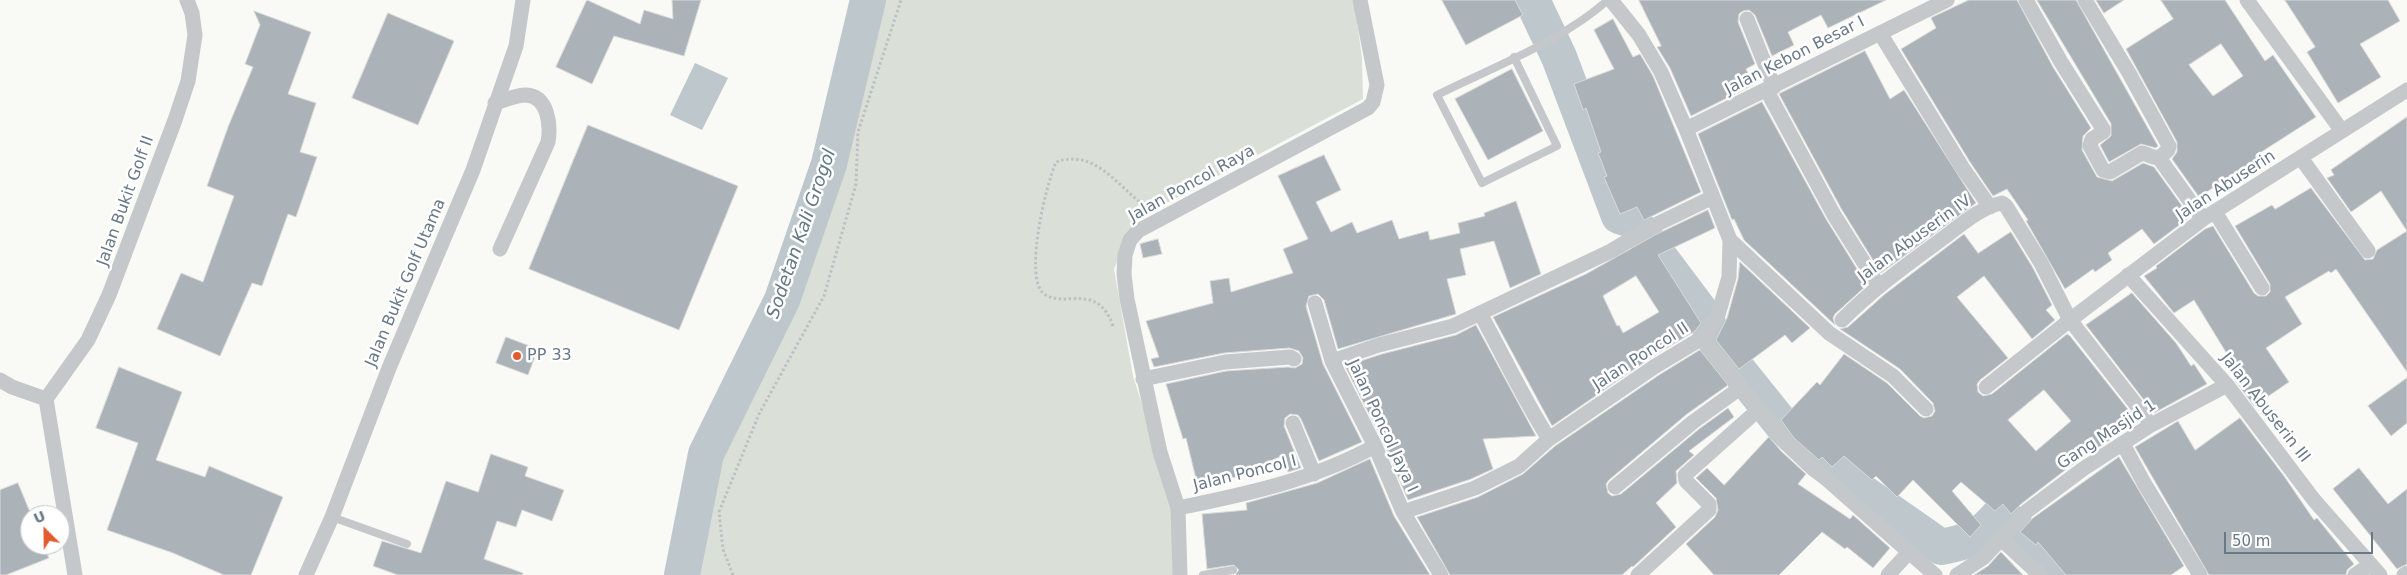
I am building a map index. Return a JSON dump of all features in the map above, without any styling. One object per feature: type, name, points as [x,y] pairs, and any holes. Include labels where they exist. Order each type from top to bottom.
[{"type":"street","name":"Jalan Bukit Golf II","points":[[46,399],[69,366],[80,354],[93,332],[109,295],[175,120],[188,81],[195,36],[187,0]]},
{"type":"street","name":"Jalan Bukit Golf Utama","points":[[306,575],[332,517],[396,351],[473,170],[516,46],[523,0]]},
{"type":"street","name":"Jalan Poncol Raya","points":[[1180,575],[1178,508],[1160,452],[1143,379],[1124,274],[1125,254],[1130,240],[1138,231],[1368,108],[1373,102],[1378,85],[1360,0]]},
{"type":"street","name":"Jalan Poncol II","points":[[1403,512],[1475,488],[1519,466],[1549,439],[1654,367],[1704,337],[1714,322],[1727,290],[1730,240],[1686,129],[1647,46],[1609,0]]},
{"type":"street","name":"Jalan Kebon Besar I","points":[[1686,129],[1947,0]]},
{"type":"street","points":[[2026,0],[2103,130],[2103,133],[2090,142],[2090,146],[2103,170],[2110,172],[2142,153],[2156,159],[2160,158],[2168,150],[2169,146],[2133,80],[2085,0]]},
{"type":"street","points":[[2247,0],[2342,131]]},
{"type":"street","points":[[1746,19],[1770,89],[1834,215],[1878,285]]},
{"type":"street","points":[[1880,33],[1962,167],[1990,207]]},
{"type":"street","name":"Jalan Abuserin","points":[[1986,387],[2128,275],[2209,215],[2407,90]]},
{"type":"street","points":[[495,102],[526,95],[535,97],[542,103],[547,114],[550,134],[500,249]]},
{"type":"street","points":[[2160,158],[2209,215],[2262,288]]},
{"type":"street","points":[[2301,158],[2368,250]]},
{"type":"street","name":"Jalan Poncol Jaya I","points":[[1441,575],[1403,512],[1375,446],[1332,361],[1379,345],[1452,326],[1611,250],[1651,227],[1713,197]]},
{"type":"street","name":"Jalan Abuserin IV","points":[[1842,320],[1878,285],[1967,221],[1990,207],[2002,203],[2006,206],[2041,263],[2070,320]]},
{"type":"street","points":[[1730,240],[1829,333],[1893,376],[1926,408]]},
{"type":"street","name":"Jalan Abuserin III","points":[[2128,275],[2227,385],[2314,500],[2375,570],[2355,575]]},
{"type":"street","points":[[1315,303],[1332,361]]},
{"type":"street","points":[[1480,313],[1513,372],[1526,402],[1549,439]]},
{"type":"street","points":[[2070,320],[2145,416]]},
{"type":"street","points":[[1704,337],[1740,388],[1787,444],[1909,552],[1930,573]]},
{"type":"street","points":[[1143,379],[1225,362],[1290,357],[1294,359]]},
{"type":"street","points":[[0,380],[12,387],[46,399],[75,575]]},
{"type":"street","name":"Gang Masjid 1","points":[[1957,575],[1984,558],[2027,511],[2075,475],[2151,425],[2227,385]]},
{"type":"street","points":[[1615,487],[1693,422],[1740,388]]},
{"type":"street","points":[[1638,575],[1710,510],[1709,504],[1686,481],[1685,475],[1758,410]]},
{"type":"street","points":[[1293,423],[1314,474]]},
{"type":"street","points":[[2123,444],[2144,483],[2200,575]]},
{"type":"street","name":"Jalan Poncol I","points":[[1178,508],[1253,493],[1314,474],[1375,446]]},
{"type":"street","points":[[2007,533],[2040,575]]},
{"type":"street","points":[[1888,575],[1909,552]]},
{"type":"lane","points":[[1514,57],[1557,146],[1482,183],[1437,95],[1514,57],[1539,45],[1557,36],[1584,20],[1609,0]]},
{"type":"lane","points":[[332,517],[407,544]]},
{"type":"lane","points":[[1203,575],[1233,570]]},
{"type":"path","points":[[733,575],[723,549],[719,512],[759,414],[824,296],[856,184],[858,132],[901,0]]},
{"type":"path","points":[[1115,334],[1109,315],[1102,307],[1079,298],[1053,298],[1043,292],[1037,282],[1035,266],[1040,220],[1051,172],[1056,162],[1069,157],[1088,160],[1151,211]]},
{"type":"shaded area","points":[[868,0],[1354,0],[1362,58],[1363,99],[1135,220],[1114,269],[1133,376],[1170,492],[1180,575],[682,575],[706,454],[782,300],[829,164]]},
{"type":"shaded area","points":[[695,63],[728,78],[702,130],[670,115]]},
{"type":"building","points":[[587,0],[640,24],[644,10],[673,19],[672,0],[701,0],[684,56],[614,36],[592,84],[556,67]]},
{"type":"building","points":[[1442,0],[1515,0],[1523,15],[1466,45]]},
{"type":"building","points":[[1639,0],[1886,0],[1828,28],[1821,15],[1788,32],[1794,45],[1772,56],[1755,15],[1749,10],[1743,11],[1739,14],[1738,22],[1755,64],[1746,69],[1753,85],[1691,116],[1670,68],[1657,47],[1661,46]]},
{"type":"building","points":[[1969,0],[2017,0],[2053,67],[2091,128],[2083,136],[2082,150],[2097,177],[2112,181],[2143,163],[2154,167],[2190,217],[2154,244],[2142,229],[2108,253],[2112,260],[2095,272],[2093,269],[2065,289],[2026,221],[2028,220],[2007,189],[1993,196],[1901,49],[1936,28],[1931,18]]},
{"type":"building","points":[[2037,0],[2076,0],[2158,146],[2156,148],[2141,144],[2109,162],[2100,145],[2111,136],[2111,124]]},
{"type":"building","points":[[2096,0],[2124,0],[2104,13]]},
{"type":"building","points":[[2161,0],[2225,0],[2265,61],[2273,55],[2316,117],[2255,156],[2259,162],[2238,176],[2236,173],[2199,197],[2172,159],[2177,152],[2177,142],[2126,49],[2173,19]],"holes":[[[2221,44],[2243,76],[2213,96],[2189,65]]]},
{"type":"building","points":[[2285,0],[2388,0],[2400,21],[2360,44],[2381,77],[2338,103],[2307,52],[2315,47]]},
{"type":"building","points":[[254,11],[311,32],[288,94],[316,103],[300,152],[317,157],[296,217],[288,214],[262,286],[252,283],[220,356],[157,329],[181,273],[203,282],[234,196],[207,186],[228,127],[253,67],[245,64],[260,25]]},
{"type":"building","points":[[388,13],[454,41],[418,125],[352,98]]},
{"type":"building","points":[[1613,19],[1633,57],[1640,54],[1653,76],[1701,192],[1644,220],[1637,207],[1620,214],[1604,177],[1607,176],[1598,153],[1601,152],[1586,108],[1583,110],[1574,84],[1614,69],[1594,30]]},
{"type":"building","points":[[1865,51],[1890,99],[1904,90],[1976,203],[1881,273],[1842,210],[1779,94]]},
{"type":"building","points":[[1512,69],[1543,131],[1488,160],[1455,99]]},
{"type":"building","points":[[1762,102],[1826,219],[1867,285],[1835,314],[1833,318],[1835,325],[1744,240],[1734,219],[1732,220],[1698,134]]},
{"type":"building","points":[[2407,117],[2407,231],[2381,191],[2351,212],[2327,178],[2334,175],[2331,170]]},
{"type":"building","points":[[588,125],[738,186],[679,330],[529,269]]},
{"type":"building","points":[[1324,155],[1341,190],[1316,202],[1331,232],[1352,222],[1357,233],[1392,220],[1399,239],[1428,231],[1430,240],[1460,233],[1458,223],[1485,216],[1484,213],[1516,201],[1541,274],[1510,288],[1494,241],[1460,249],[1466,275],[1447,279],[1456,314],[1338,349],[1324,300],[1318,294],[1309,296],[1306,306],[1323,364],[1362,442],[1319,461],[1301,419],[1298,415],[1290,414],[1285,418],[1284,426],[1301,468],[1288,472],[1282,456],[1247,471],[1247,474],[1198,487],[1186,438],[1183,439],[1166,384],[1226,371],[1295,368],[1302,364],[1303,358],[1299,351],[1289,348],[1224,353],[1154,367],[1151,359],[1159,357],[1146,321],[1213,303],[1210,281],[1229,278],[1231,292],[1293,273],[1283,249],[1308,239],[1278,176]]},
{"type":"building","points":[[2311,188],[2365,260],[2373,259],[2377,250],[2407,231],[2407,372],[2336,269],[2331,273],[2329,271],[2285,297],[2302,324],[2266,348],[2289,382],[2254,406],[2232,376],[2238,372],[2194,300],[2174,313],[2144,276],[2157,268],[2156,266],[2205,229],[2213,226],[2254,293],[2258,296],[2266,296],[2270,292],[2270,284],[2235,226],[2272,205],[2275,209]]},
{"type":"building","points":[[1708,210],[1715,228],[1658,255],[1701,323],[1695,331],[1649,359],[1552,426],[1493,317],[1586,274],[1655,235]],"holes":[[[1636,276],[1659,312],[1623,333],[1619,325],[1617,326],[1603,296]]]},
{"type":"building","points":[[2011,232],[2033,268],[2052,305],[2046,310],[2055,320],[2032,339],[1984,276],[1957,297],[2008,358],[1980,380],[1977,384],[1978,392],[1983,396],[1992,394],[2067,334],[2138,422],[2077,461],[2021,504],[2011,514],[2003,504],[1995,511],[1961,482],[1952,491],[1981,525],[1970,537],[1913,480],[1897,497],[1876,476],[1872,480],[1844,456],[1832,467],[1822,457],[1819,460],[1794,438],[1781,420],[1817,382],[1820,385],[1844,354],[1887,383],[1920,416],[1924,418],[1932,416],[1935,411],[1933,403],[1900,369],[1840,329],[1848,327],[1885,294],[1964,234],[1978,253]],"holes":[[[2044,390],[2071,421],[2036,451],[2008,420]]]},
{"type":"building","points":[[1158,239],[1162,254],[1143,258],[1140,244]]},
{"type":"building","points":[[1740,262],[1810,328],[1792,343],[1785,335],[1739,369],[1716,340],[1727,318],[1738,279]]},
{"type":"building","points":[[2132,293],[2176,343],[2191,366],[2194,364],[2207,384],[2154,413],[2086,325]]},
{"type":"building","points":[[1476,325],[1536,436],[1483,439],[1493,469],[1471,479],[1408,500],[1383,442],[1345,366],[1382,354],[1456,335]]},
{"type":"building","name":"PP 33","points":[[506,337],[538,349],[528,375],[496,363]]},
{"type":"building","points":[[1700,350],[1728,385],[1687,414],[1609,480],[1606,484],[1608,493],[1612,496],[1621,494],[1699,429],[1728,408],[1734,417],[1689,451],[1694,455],[1676,471],[1677,483],[1656,503],[1676,527],[1633,567],[1622,575],[1450,575],[1417,517],[1478,497],[1523,474],[1555,446],[1659,375]]},
{"type":"building","points":[[119,367],[182,392],[156,460],[205,477],[209,466],[283,497],[251,575],[224,575],[173,553],[107,530],[138,443],[96,428]]},
{"type":"building","points":[[2407,378],[2407,423],[2391,436],[2368,406]]},
{"type":"building","points":[[2240,418],[2284,476],[2314,520],[2317,518],[2354,564],[2347,570],[2346,575],[2209,575],[2135,447],[2178,421],[2195,450]]},
{"type":"building","points":[[1769,437],[1806,474],[1798,484],[1850,519],[1853,515],[1890,548],[1873,568],[1847,547],[1845,549],[1822,532],[1779,575],[1714,575],[1686,544],[1715,517],[1718,510],[1716,498],[1696,478],[1707,468],[1724,485]]},
{"type":"building","points":[[491,454],[528,467],[525,476],[564,490],[552,521],[522,510],[516,527],[497,521],[484,559],[523,573],[522,575],[398,575],[373,566],[382,541],[421,553],[446,481],[478,492]]},
{"type":"building","points":[[2119,457],[2184,566],[2171,575],[2066,575],[2038,542],[2036,545],[2020,532],[2033,518]]},
{"type":"building","points":[[1370,459],[1394,516],[1430,575],[1235,575],[1239,570],[1234,565],[1207,569],[1202,514],[1247,510],[1246,503],[1317,483]]},
{"type":"building","points":[[2359,468],[2388,504],[2407,489],[2407,564],[2397,569],[2333,489]]},
{"type":"building","points":[[18,483],[27,505],[20,505],[20,555],[48,555],[49,558],[6,575],[0,575],[0,490]]},
{"type":"building","points":[[2001,552],[2023,575],[1974,575],[1988,566]]},
{"type":"waterway","name":"Sodetan Kali Grogol","points":[[682,575],[706,454],[782,300],[829,164],[868,0]]},
{"type":"waterway","points":[[1532,0],[1559,57],[1619,216],[1632,220],[1704,316],[1718,345],[1784,427],[1819,460],[1941,547],[1961,543],[1975,537],[1987,528],[2001,513],[2061,575]]},
{"type":"place","name":"PP 33","points":[[517,356]]}]
